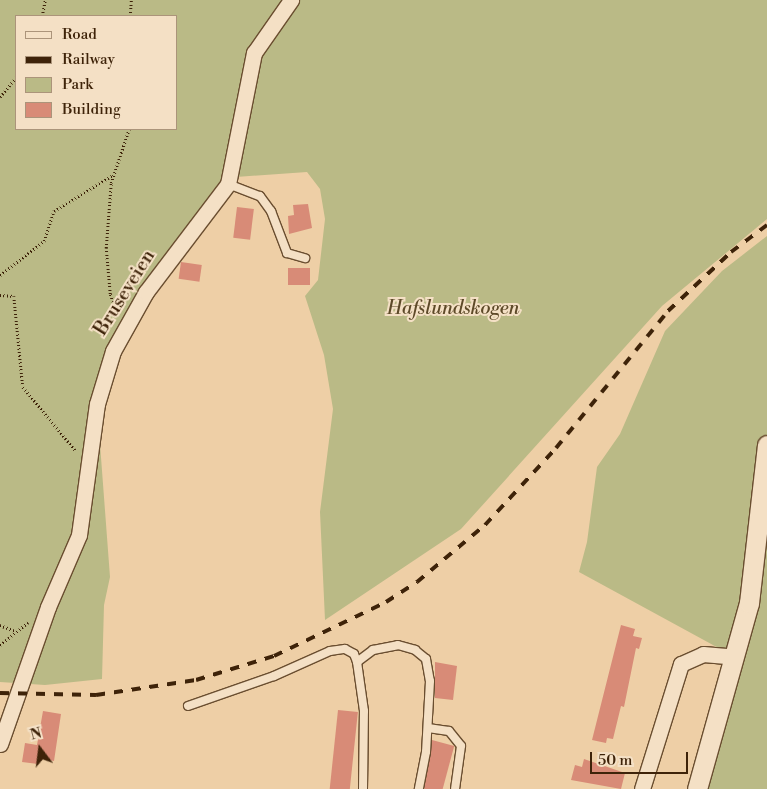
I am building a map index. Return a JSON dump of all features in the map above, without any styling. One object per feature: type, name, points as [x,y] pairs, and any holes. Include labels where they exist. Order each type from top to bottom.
[{"type":"street","name":"Bruseveien","points":[[0,744],[48,607],[79,535],[97,404],[123,328],[184,238],[228,184],[254,53],[291,0]]},
{"type":"street","points":[[698,789],[749,603],[767,445]]},
{"type":"street","points":[[642,789],[681,664],[703,654],[735,658]]},
{"type":"lane","points":[[228,184],[260,196],[271,211],[287,253],[305,258]]},
{"type":"lane","points":[[357,662],[374,650],[398,645],[415,650],[426,659],[430,681],[428,728],[420,789]]},
{"type":"lane","points":[[188,706],[274,676],[330,650],[345,649],[354,654],[357,662],[364,711],[363,789]]},
{"type":"lane","points":[[428,728],[449,731],[461,746],[455,789]]},
{"type":"path","points":[[42,15],[45,0]]},
{"type":"path","points":[[130,15],[131,0]]},
{"type":"path","points":[[0,96],[15,78]]},
{"type":"path","points":[[123,328],[110,294],[106,248],[113,175],[129,130]]},
{"type":"path","points":[[0,275],[44,241],[54,211],[113,175]]},
{"type":"path","points":[[0,295],[14,296],[23,387],[88,466]]},
{"type":"path","points":[[0,644],[48,607]]},
{"type":"path","points":[[0,625],[15,632]]},
{"type":"green space","name":"Hafslundskogen","points":[[0,0],[767,0],[767,219],[662,306],[461,529],[325,620],[320,512],[333,409],[324,355],[305,296],[318,280],[325,219],[320,189],[307,172],[236,177],[146,292],[97,404],[110,577],[104,605],[102,679],[45,685],[0,682]]},
{"type":"green space","points":[[767,236],[767,789],[707,789],[736,689],[735,657],[579,572],[587,542],[597,467],[620,434],[665,331],[722,271]]},
{"type":"building","points":[[308,204],[312,228],[289,234],[288,216],[294,215],[293,205]]},
{"type":"building","points":[[237,207],[254,209],[250,240],[233,238]]},
{"type":"building","points":[[181,262],[202,265],[199,282],[179,279]]},
{"type":"building","points":[[288,268],[310,268],[310,285],[288,285]]},
{"type":"building","points":[[621,625],[635,629],[633,636],[642,638],[639,649],[636,648],[624,707],[621,706],[613,739],[607,738],[606,743],[592,740]]},
{"type":"building","points":[[435,662],[457,666],[453,700],[435,698]]},
{"type":"building","points":[[338,710],[358,712],[350,789],[330,789]]},
{"type":"building","points":[[43,711],[61,714],[54,761],[39,758],[38,764],[22,762],[25,743],[37,745]]},
{"type":"building","points":[[432,740],[454,746],[443,789],[419,787]]},
{"type":"building","points":[[584,759],[625,773],[621,789],[571,780],[575,765],[582,767]]},
{"type":"railway","points":[[0,693],[96,695],[196,680],[274,656],[386,602],[417,582],[485,525],[556,448],[668,311],[731,252],[767,225]]}]
